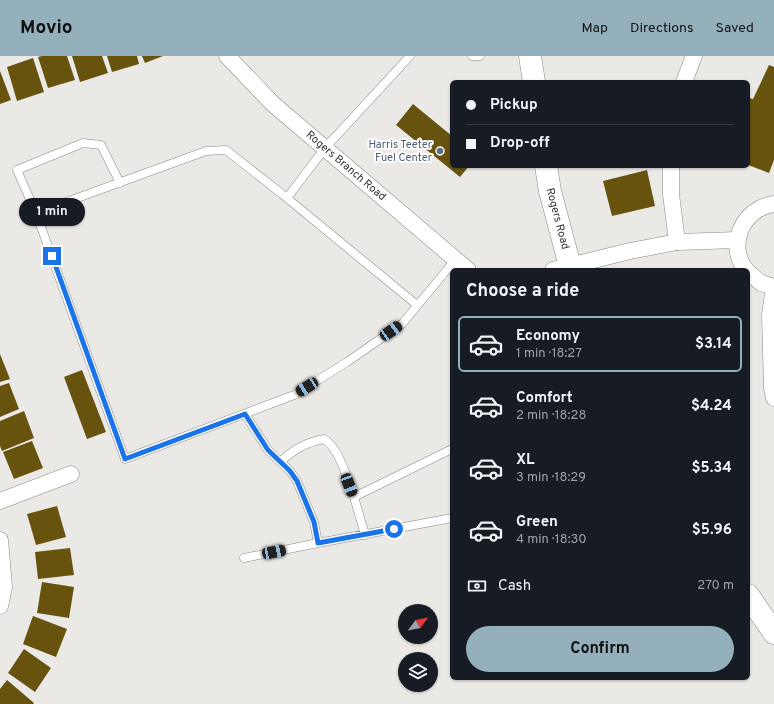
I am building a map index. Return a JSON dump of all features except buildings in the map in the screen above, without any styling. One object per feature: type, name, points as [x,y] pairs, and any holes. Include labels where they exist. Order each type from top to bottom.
[{"type":"main road","points":[[530,56],[534,80]]},
{"type":"main road","name":"Rogers Road","points":[[546,168],[564,268]]},
{"type":"main road","points":[[750,597],[774,633]]},
{"type":"street","name":"Rogers Branch Road","points":[[228,56],[273,104],[465,268]]},
{"type":"street","points":[[685,80],[694,56]]},
{"type":"street","points":[[671,168],[671,194],[677,242]]},
{"type":"street","points":[[744,268],[738,253],[740,228],[747,218],[756,210],[767,205],[774,204]]},
{"type":"street","points":[[568,268],[630,251],[677,242],[738,240]]},
{"type":"street","points":[[750,274],[761,283],[774,287],[770,315],[772,388],[774,398]]},
{"type":"street","points":[[0,501],[71,474]]},
{"type":"street","points":[[0,540],[4,587],[0,606]]},
{"type":"lane","points":[[287,198],[325,148],[410,56]]},
{"type":"lane","points":[[472,56],[480,56]]},
{"type":"lane","points":[[120,183],[101,145],[83,143],[17,170],[36,213],[125,459],[294,396],[402,324],[455,260]]},
{"type":"lane","points":[[36,213],[206,151],[226,150],[417,305]]},
{"type":"lane","points":[[245,414],[268,450],[290,471],[297,481],[314,522],[318,543]]},
{"type":"lane","points":[[281,462],[287,455],[295,450],[315,441],[324,439],[330,443],[335,450],[354,497],[365,534]]},
{"type":"lane","points":[[354,497],[450,450]]},
{"type":"lane","points":[[244,558],[450,518]]},
{"type":"place","name":"Harris Teeter Fuel Center","points":[[440,151]]},
{"type":"route","points":[[52,256],[125,459],[245,414],[268,450],[290,471],[297,481],[314,522],[318,543],[394,529]]}]
